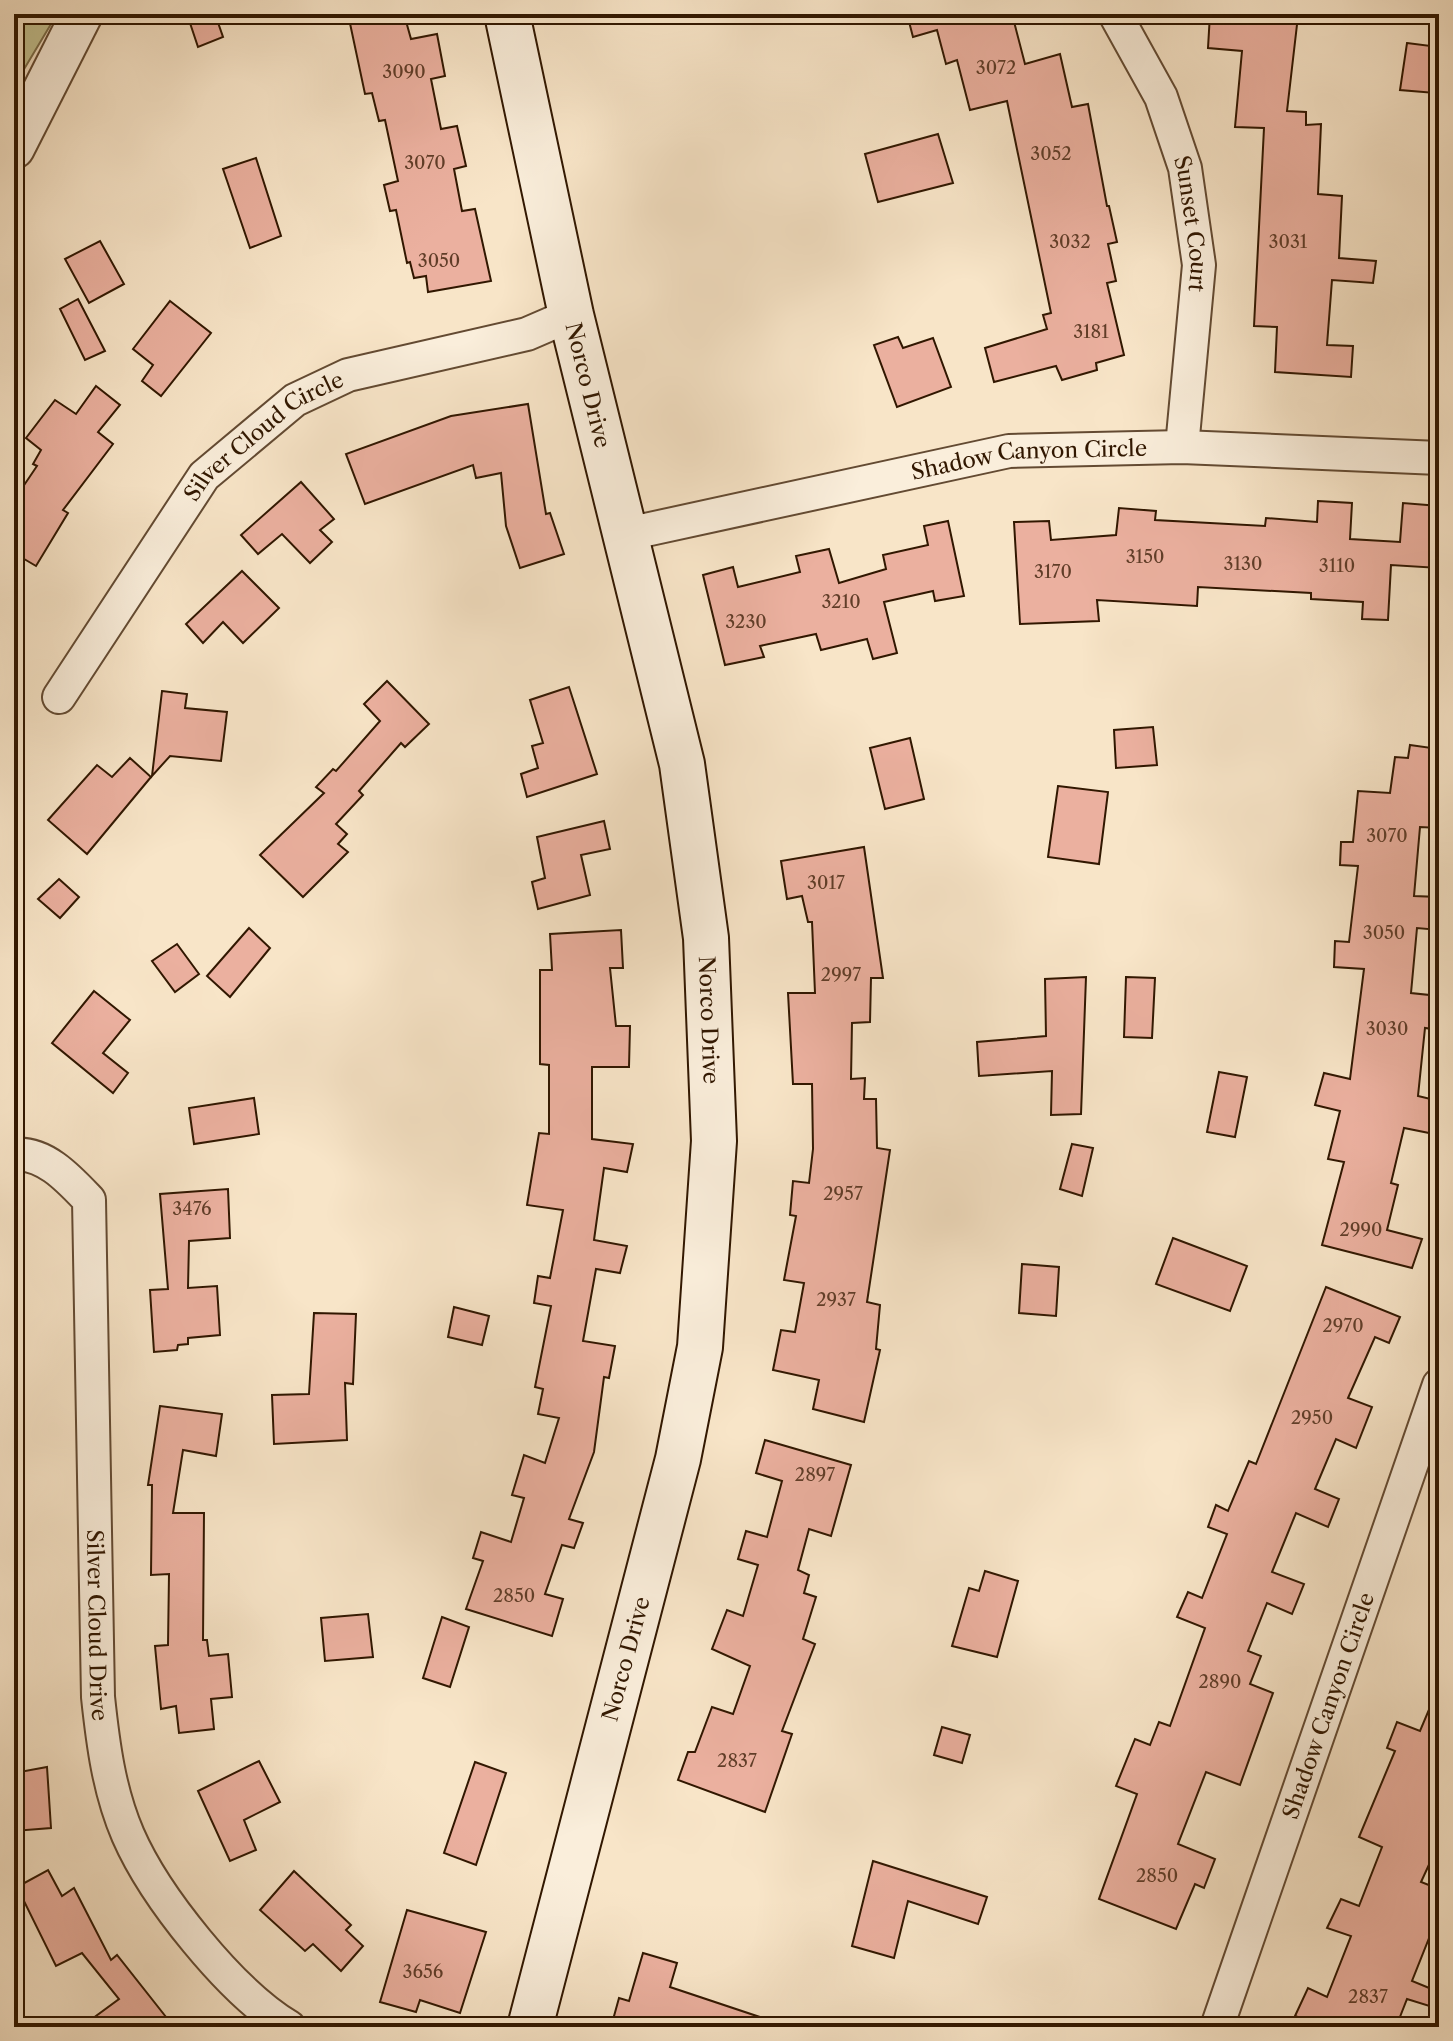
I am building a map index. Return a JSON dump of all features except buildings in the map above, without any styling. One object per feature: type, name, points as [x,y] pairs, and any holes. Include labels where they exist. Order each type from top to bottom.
[{"type":"main road","name":"Norco Drive","points":[[507,14],[571,315],[682,764],[706,938],[714,1141],[700,1347],[678,1459],[530,2027]]},
{"type":"street","points":[[14,148],[82,14]]},
{"type":"street","name":"Sunset Court","points":[[1115,14],[1161,97],[1185,168],[1199,265],[1182,447]]},
{"type":"street","name":"Silver Cloud Circle","points":[[59,697],[204,476],[295,400],[348,375],[527,334],[571,315]]},
{"type":"street","name":"Shadow Canyon Circle","points":[[627,534],[1009,451],[1182,447],[1439,458]]},
{"type":"street","name":"Silver Cloud Drive","points":[[14,1155],[22,1154],[61,1170],[89,1200],[98,1697],[105,1764],[128,1836],[170,1906],[222,1970],[289,2027]]},
{"type":"street","name":"Shadow Canyon Circle","points":[[1217,2027],[1439,1385]]},
{"type":"shaded area","points":[[14,14],[57,14],[14,86]]}]
